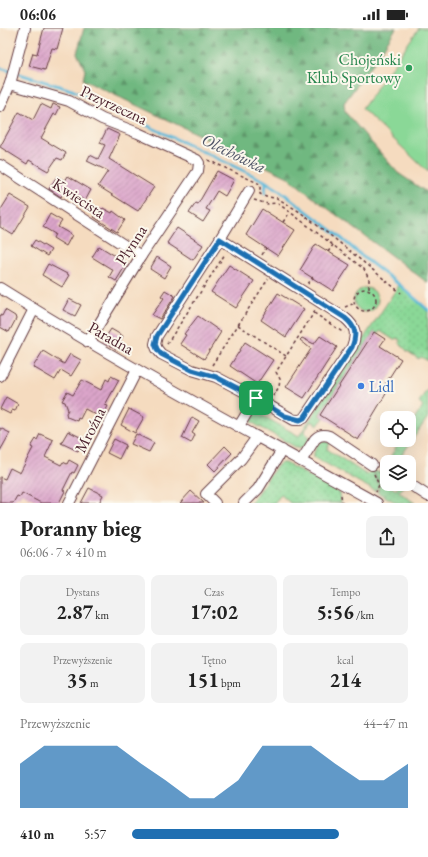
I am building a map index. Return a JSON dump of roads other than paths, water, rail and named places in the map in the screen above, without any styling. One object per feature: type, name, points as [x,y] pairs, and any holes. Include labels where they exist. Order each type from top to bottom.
[{"type":"street","points":[[0,107],[10,81],[25,28]]},
{"type":"street","name":"Przyrzeczna","points":[[10,81],[69,101],[102,119],[132,130],[197,160],[200,166]]},
{"type":"street","name":"Kwiecista","points":[[0,165],[141,256]]},
{"type":"street","name":"Płynna","points":[[88,342],[141,256],[200,166]]},
{"type":"street","points":[[220,239],[345,318],[350,322],[354,330],[355,338],[352,347],[304,418],[300,420],[294,420],[216,377],[192,370],[161,354],[155,344],[157,336],[248,193]]},
{"type":"street","name":"Paradna","points":[[0,288],[137,370],[301,461],[376,498]]},
{"type":"street","points":[[0,376],[34,309]]},
{"type":"street","name":"Mroźna","points":[[69,503],[137,370]]},
{"type":"street","points":[[239,426],[256,398]]},
{"type":"street","points":[[301,461],[317,437],[323,435],[328,436],[372,465]]},
{"type":"street","points":[[214,503],[206,494],[241,459],[257,437]]},
{"type":"street","points":[[244,503],[258,489],[282,450]]},
{"type":"street","points":[[416,488],[428,496]]},
{"type":"waterway","name":"Olechówka","points":[[0,68],[72,90],[263,180],[279,190],[334,232],[363,257],[401,286],[428,310]]},
{"type":"waterway","points":[[265,193],[266,182]]},
{"type":"place","name":"Chojeński Klub Sportowy","points":[[409,68]]},
{"type":"place","name":"Lidl","points":[[361,386]]}]
